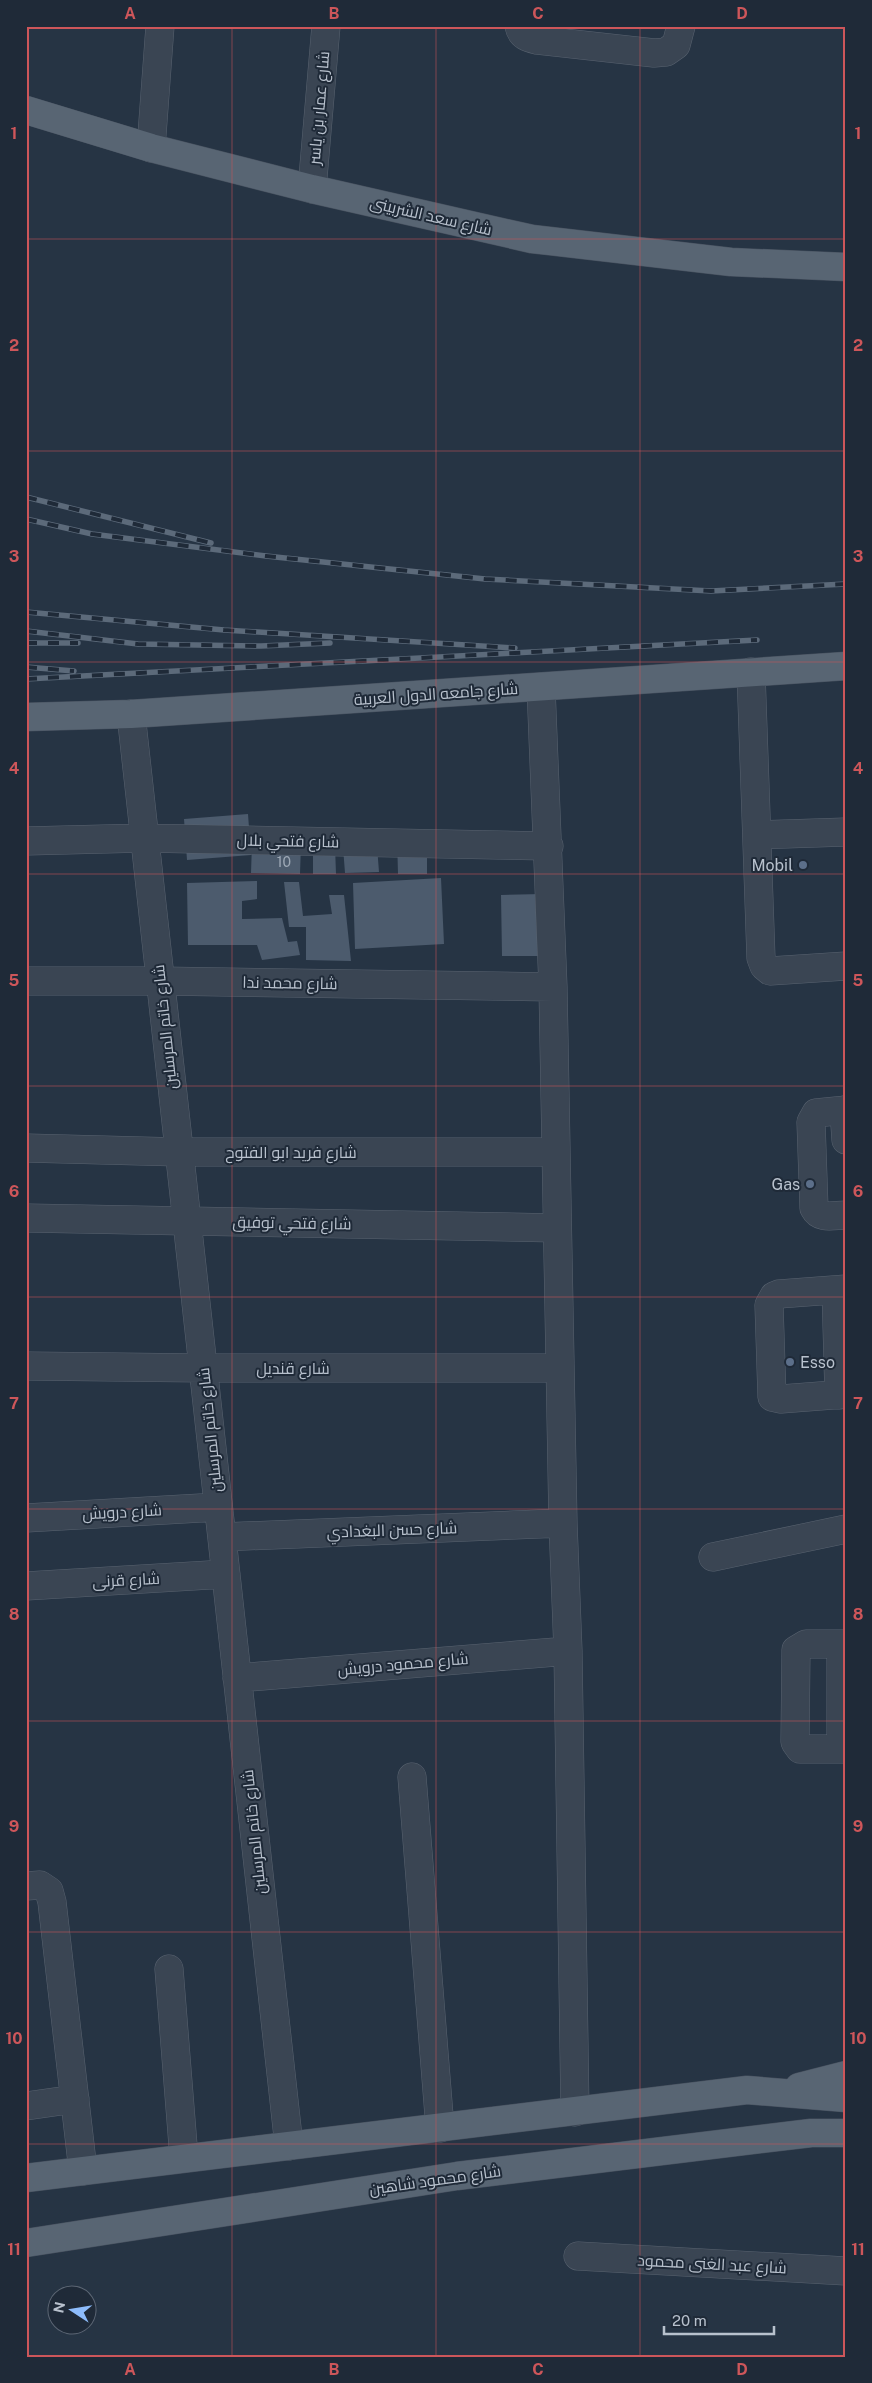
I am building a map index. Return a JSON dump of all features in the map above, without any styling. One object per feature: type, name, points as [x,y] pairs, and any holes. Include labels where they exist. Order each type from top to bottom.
[{"type":"main road","name":"شارع سعد الشربينى","points":[[26,110],[150,148],[312,189],[532,239],[731,262],[846,267]]},
{"type":"main road","name":"شارع جامعه الدول العربية","points":[[26,717],[131,714],[846,666]]},
{"type":"main road","points":[[781,2092],[846,2075]]},
{"type":"main road","points":[[26,2178],[746,2090],[846,2098]]},
{"type":"main road","name":"شارع محمود شاهين","points":[[26,2243],[456,2176],[811,2133],[846,2133]]},
{"type":"street","points":[[150,148],[160,26]]},
{"type":"street","name":"شارع عمار بن ياسر","points":[[312,189],[326,26]]},
{"type":"street","points":[[528,33],[654,53],[666,52],[676,45],[681,26]]},
{"type":"street","points":[[751,672],[761,958],[764,966],[770,971],[846,966]]},
{"type":"street","points":[[541,687],[549,846],[553,987],[563,1523],[568,1651],[575,2112]]},
{"type":"street","name":"شارع خاتم المرسلين","points":[[131,714],[289,2146]]},
{"type":"street","points":[[757,835],[846,832]]},
{"type":"street","name":"شارع فتحي بلال","points":[[26,841],[144,838],[549,846]]},
{"type":"street","name":"شارع محمد ندا","points":[[26,981],[160,981],[553,987]]},
{"type":"street","points":[[846,1140],[845,1110],[816,1113],[811,1122],[814,1208],[816,1214],[822,1216],[846,1215]]},
{"type":"street","name":"شارع فريد ابو الفتوح","points":[[26,1148],[179,1152],[555,1152]]},
{"type":"street","name":"شارع فتحي توفيق","points":[[26,1218],[557,1228]]},
{"type":"street","points":[[841,1290],[842,1394],[781,1399],[772,1397],[769,1305],[774,1296],[779,1294],[841,1290]]},
{"type":"street","name":"شارع قنديل","points":[[26,1366],[560,1368]]},
{"type":"street","name":"شارع درويش","points":[[26,1518],[218,1507]]},
{"type":"street","name":"شارع حسن البغدادي","points":[[222,1537],[563,1523]]},
{"type":"street","points":[[713,1557],[846,1528]]},
{"type":"street","name":"شارع قرنى","points":[[26,1586],[226,1574]]},
{"type":"street","points":[[806,1644],[843,1644],[843,1749],[800,1749],[795,1742],[796,1650],[806,1644]]},
{"type":"street","name":"شارع محمود درويش","points":[[238,1678],[568,1651]]},
{"type":"street","points":[[412,1777],[440,2128]]},
{"type":"street","points":[[26,1886],[40,1885],[49,1891],[52,1902],[82,2171]]},
{"type":"street","points":[[169,1969],[184,2158]]},
{"type":"street","points":[[26,2106],[75,2099]]},
{"type":"street","name":"شارع عبد الغنى محمود","points":[[578,2256],[846,2271]]},
{"type":"building","points":[[248,814],[251,855],[187,860],[184,819]]},
{"type":"building","points":[[397,838],[427,838],[427,874],[398,874]]},
{"type":"building","points":[[252,843],[301,844],[300,874],[251,873]]},
{"type":"building","points":[[335,846],[336,874],[313,874],[313,847]]},
{"type":"building","points":[[377,846],[379,872],[345,873],[343,847]]},
{"type":"building","points":[[441,878],[444,944],[355,949],[353,883]]},
{"type":"building","points":[[257,881],[257,899],[242,901],[242,919],[282,918],[288,942],[297,941],[300,955],[262,960],[257,945],[188,945],[187,883]]},
{"type":"building","points":[[284,882],[299,882],[303,916],[332,914],[329,895],[344,895],[351,961],[306,960],[306,927],[289,927]]},
{"type":"building","points":[[542,894],[542,956],[502,956],[501,895]]},
{"type":"railway","points":[[26,497],[211,543]]},
{"type":"railway","points":[[26,519],[92,534],[266,556],[485,579],[711,591],[846,584]]},
{"type":"railway","points":[[26,612],[224,630],[515,648]]},
{"type":"railway","points":[[26,631],[138,644],[261,646],[330,643]]},
{"type":"railway","points":[[26,679],[757,640]]},
{"type":"railway","points":[[26,643],[78,643]]},
{"type":"railway","points":[[26,667],[74,671]]},
{"type":"place","name":"Mobil","points":[[803,865]]},
{"type":"place","name":"Gas","points":[[810,1184]]},
{"type":"place","name":"Esso","points":[[790,1362]]}]
